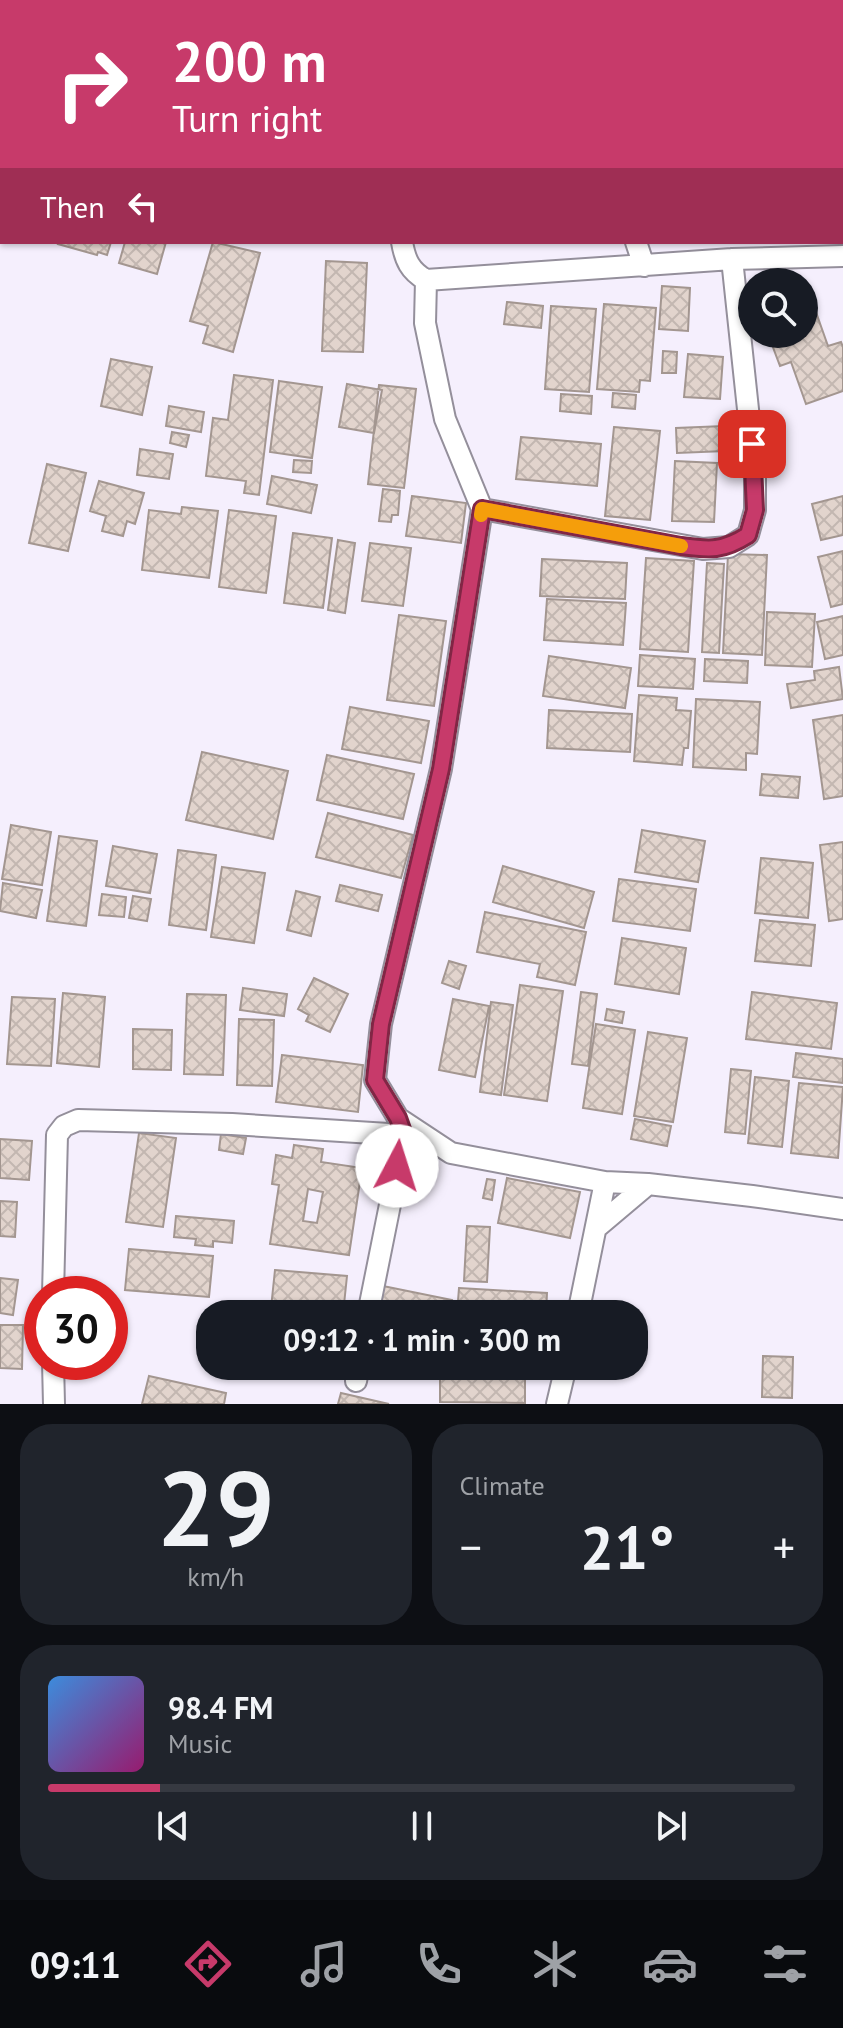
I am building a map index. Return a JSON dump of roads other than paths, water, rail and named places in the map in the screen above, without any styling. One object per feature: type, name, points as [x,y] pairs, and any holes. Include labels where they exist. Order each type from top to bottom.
[{"type":"street","points":[[402,244],[405,259],[415,274],[426,280],[732,259],[843,256]]},
{"type":"street","points":[[637,244],[644,266]]},
{"type":"street","points":[[482,509],[703,549],[729,547],[748,535],[755,510],[755,475],[732,259]]},
{"type":"street","points":[[370,1300],[401,1127],[375,1080],[381,1024],[441,769],[482,509],[445,419],[425,323],[426,280]]},
{"type":"street","points":[[53,1276],[57,1135],[64,1126],[78,1120],[401,1127],[451,1153],[605,1182],[648,1184],[843,1209]]},
{"type":"street","points":[[581,1300],[605,1182]]},
{"type":"street","points":[[597,1227],[648,1184]]},
{"type":"street","points":[[53,1380],[54,1404]]},
{"type":"street","points":[[557,1404],[563,1380]]}]
